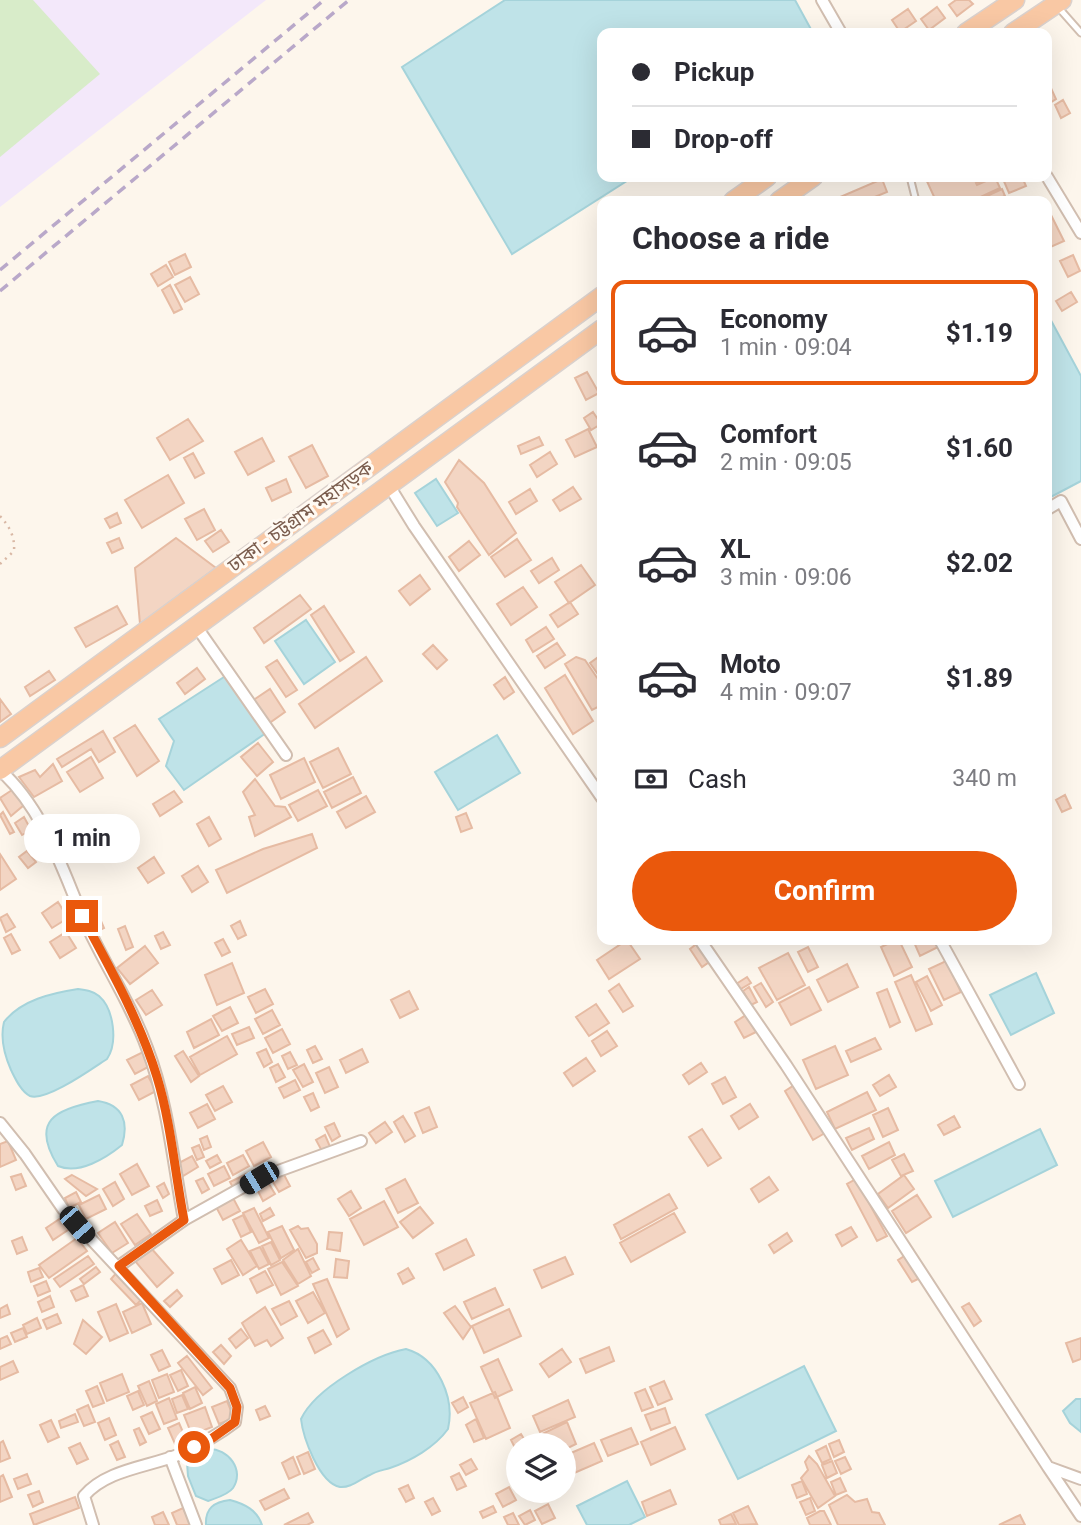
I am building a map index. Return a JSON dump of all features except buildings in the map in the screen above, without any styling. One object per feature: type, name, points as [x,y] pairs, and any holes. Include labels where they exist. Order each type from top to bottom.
[{"type":"highway","points":[[973,28],[1015,0]]},
{"type":"highway","points":[[1020,28],[1059,2]]},
{"type":"highway","points":[[740,196],[760,182]]},
{"type":"highway","points":[[786,196],[806,182]]},
{"type":"highway","name":"ঢাকা - চট্টগ্রাম মহাসড়ক","points":[[0,738],[597,300]]},
{"type":"highway","name":"ঢাকা - চট্টগ্রাম মহাসড়ক","points":[[0,770],[597,334]]},
{"type":"street","points":[[821,0],[838,28]]},
{"type":"street","points":[[1050,182],[1081,233]]},
{"type":"street","points":[[388,484],[414,526],[597,791]]},
{"type":"street","points":[[1052,506],[1061,501],[1081,539]]},
{"type":"street","points":[[196,626],[286,755]]},
{"type":"street","points":[[0,770],[26,798],[46,832],[82,916],[146,1046],[158,1079],[184,1220]]},
{"type":"street","points":[[703,945],[786,1065],[1081,1516]]},
{"type":"street","points":[[943,945],[1019,1084]]},
{"type":"street","points":[[0,1123],[26,1154],[63,1209],[230,1388],[237,1407],[235,1422],[211,1439],[170,1457],[111,1476],[92,1486],[84,1496],[93,1525]]},
{"type":"street","points":[[119,1266],[184,1220],[259,1178],[361,1141]]},
{"type":"street","points":[[170,1457],[196,1525]]},
{"type":"street","points":[[1048,1467],[1081,1479]]},
{"type":"lane","points":[[1059,2],[1081,33]]},
{"type":"path","points":[[0,516],[15,540],[14,551],[0,564]]},
{"type":"shaded area","points":[[0,0],[266,0],[0,207]]},
{"type":"green space","points":[[0,0],[33,0],[100,74],[0,157]]},
{"type":"water","points":[[505,0],[795,0],[810,28],[597,28],[597,182],[625,182],[603,196],[597,196],[597,200],[512,254],[402,67]]},
{"type":"water","points":[[1052,322],[1081,376],[1081,481],[1052,496]]},
{"type":"water","points":[[436,479],[458,513],[437,526],[415,493]]},
{"type":"water","points":[[306,620],[335,662],[304,684],[275,641]]},
{"type":"water","points":[[227,675],[266,733],[184,790],[166,766],[174,741],[159,719]]},
{"type":"water","points":[[497,735],[520,773],[458,810],[435,772]]},
{"type":"water","points":[[1036,973],[1054,1013],[1011,1035],[990,995]]},
{"type":"water","points":[[78,989],[97,994],[108,1009],[113,1026],[113,1044],[107,1059],[47,1094],[30,1096],[19,1084],[6,1058],[4,1022],[28,1003],[48,995]]},
{"type":"water","points":[[98,1101],[113,1106],[122,1116],[125,1129],[122,1145],[100,1160],[83,1167],[58,1166],[46,1138],[51,1120],[70,1108]]},
{"type":"water","points":[[1040,1129],[1057,1165],[953,1217],[935,1181]]},
{"type":"water","points":[[406,1349],[427,1361],[442,1381],[449,1405],[448,1429],[422,1453],[406,1461],[348,1486],[332,1484],[313,1458],[301,1419],[319,1396],[347,1375],[378,1358]]},
{"type":"water","points":[[804,1366],[836,1431],[738,1479],[706,1415]]},
{"type":"water","points":[[1076,1399],[1081,1399],[1081,1432],[1070,1423],[1063,1411]]},
{"type":"water","points":[[208,1449],[228,1456],[236,1467],[237,1474],[231,1490],[208,1501],[196,1496],[188,1476],[187,1463],[195,1455]]},
{"type":"water","points":[[627,1481],[645,1517],[629,1525],[587,1525],[577,1506]]},
{"type":"water","points":[[230,1500],[250,1508],[262,1525],[206,1525],[209,1510],[219,1502]]},
{"type":"railway","points":[[0,270],[324,0]]},
{"type":"railway","points":[[0,291],[349,0]]},
{"type":"route","points":[[82,916],[127,1003],[158,1079],[184,1220],[119,1266],[230,1388],[237,1407],[235,1422],[194,1447]]}]
